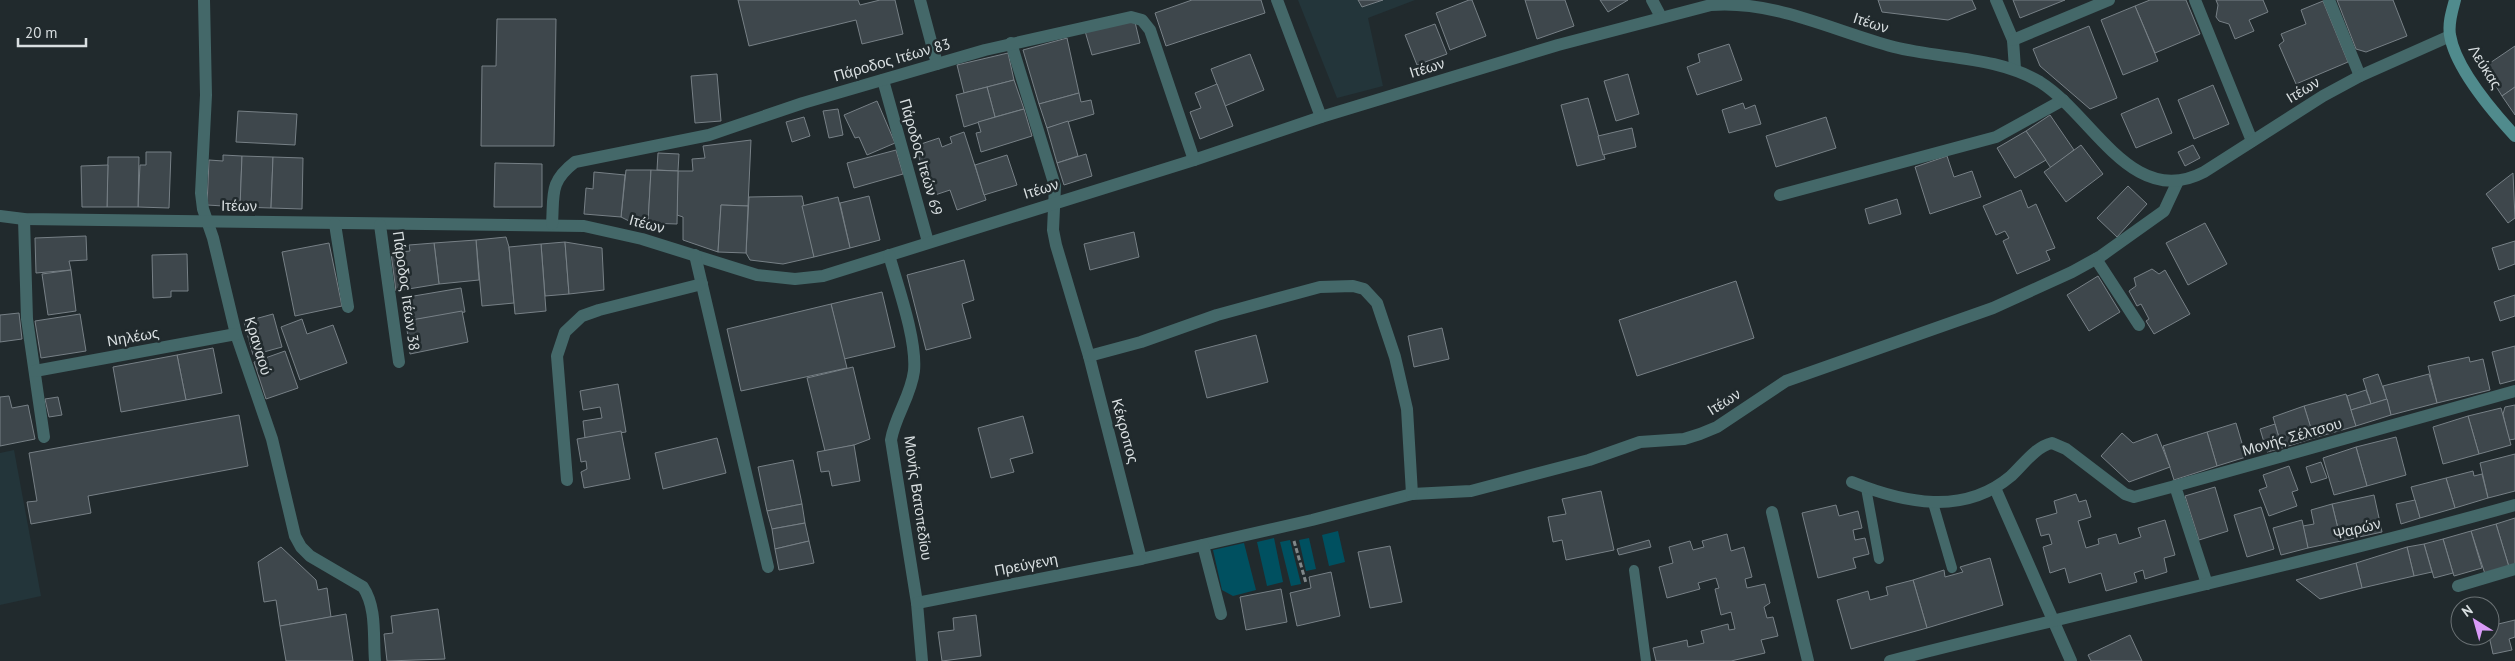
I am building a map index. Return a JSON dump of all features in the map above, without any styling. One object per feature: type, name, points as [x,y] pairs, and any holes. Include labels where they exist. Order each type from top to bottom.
[{"type":"main road","points":[[2450,36],[2449,27],[2455,0]]},
{"type":"main road","name":"Λεύκας","points":[[2450,36],[2465,70],[2482,95],[2515,136]]},
{"type":"street","name":"Κραναού","points":[[204,0],[206,95],[202,193],[207,222],[213,238],[236,334],[272,439],[295,536],[301,548],[310,556],[363,587],[368,594],[372,604],[375,661]]},
{"type":"street","points":[[920,0],[937,64]]},
{"type":"street","points":[[1277,0],[1321,117]]},
{"type":"street","points":[[1652,0],[1661,17]]},
{"type":"street","points":[[1996,0],[2013,40],[2015,69]]},
{"type":"street","points":[[2013,40],[2109,0]]},
{"type":"street","points":[[2196,0],[2252,141]]},
{"type":"street","points":[[2329,0],[2360,76]]},
{"type":"street","name":"Ιτέων","points":[[0,216],[24,219],[380,225],[552,224],[607,230],[695,255],[756,275],[795,279],[838,272],[1054,202],[1194,160],[1321,117],[1558,45],[1711,5],[1741,4],[1770,9],[1894,47],[2015,69],[2040,82],[2063,100],[2134,170],[2163,182],[2178,182],[2204,172],[2303,108],[2360,76],[2450,36]]},
{"type":"street","name":"Πάροδος Ιτέων 83","points":[[552,224],[555,183],[564,171],[575,162],[718,132],[804,103],[1011,43],[1131,17],[1142,20],[1150,30],[1194,160]]},
{"type":"street","name":"Κέκροπος","points":[[1011,43],[1055,186],[1053,230],[1056,245],[1089,356],[1142,559]]},
{"type":"street","name":"Πάροδος Ιτεών 69","points":[[882,80],[928,242]]},
{"type":"street","points":[[1780,195],[1996,138],[2063,100]]},
{"type":"street","name":"Ιτέων","points":[[1412,494],[1471,491],[1589,460],[1640,442],[1684,440],[1700,434],[1717,427],[1786,381],[1993,308],[2051,283],[2096,259],[2164,211],[2178,182]]},
{"type":"street","points":[[24,219],[27,319],[44,437]]},
{"type":"street","points":[[335,224],[348,308]]},
{"type":"street","name":"Πάροδος Ιτέων 38","points":[[380,225],[399,362]]},
{"type":"street","points":[[695,255],[768,567]]},
{"type":"street","name":"Μονής Βατοπεδίου","points":[[890,255],[914,358],[911,388],[893,429],[891,440],[917,603],[922,661]]},
{"type":"street","points":[[2096,259],[2139,325]]},
{"type":"street","points":[[567,480],[557,356],[565,332],[582,316],[599,310],[702,284]]},
{"type":"street","points":[[1089,356],[1140,342],[1217,315],[1320,287],[1353,286],[1364,290],[1377,303],[1395,357],[1407,408],[1412,494],[1142,559]]},
{"type":"street","name":"Νηλέως","points":[[35,371],[236,334]]},
{"type":"street","name":"Μονής Σέλτσου","points":[[1995,488],[2039,450],[2052,443],[2066,449],[2125,494],[2134,497],[2515,391]]},
{"type":"street","points":[[1852,482],[1897,498],[1933,503],[1966,499],[1995,488],[2071,661]]},
{"type":"street","points":[[2175,486],[2207,584]]},
{"type":"street","name":"Ψαρών","points":[[1890,661],[2053,619],[2207,584],[2515,505]]},
{"type":"street","points":[[1772,512],[1808,661]]},
{"type":"street","points":[[1203,545],[1221,614]]},
{"type":"street","name":"Πρεύγενη","points":[[917,603],[1142,559]]},
{"type":"street","points":[[2458,586],[2515,569]]},
{"type":"lane","points":[[1866,488],[1879,559]]},
{"type":"lane","points":[[1933,503],[1952,568]]},
{"type":"lane","points":[[1634,570],[1646,661]]},
{"type":"path","points":[[1289,525],[1306,583]]},
{"type":"shaded area","points":[[1298,0],[1415,0],[1368,18],[1383,86],[1337,98]]},
{"type":"shaded area","points":[[14,450],[41,596],[0,605],[0,453]]},
{"type":"shaded area","points":[[1338,531],[1345,562],[1329,566],[1322,535]]},
{"type":"shaded area","points":[[1274,538],[1283,582],[1267,586],[1257,542]]},
{"type":"shaded area","points":[[1309,538],[1316,569],[1306,571],[1299,540]]},
{"type":"shaded area","points":[[1290,540],[1301,584],[1291,586],[1280,542]]},
{"type":"shaded area","points":[[1244,543],[1256,590],[1233,596],[1222,590],[1213,550]]},
{"type":"building","points":[[738,0],[858,0],[860,5],[880,0],[895,0],[903,34],[862,44],[856,20],[749,46]]},
{"type":"building","points":[[1192,0],[1261,0],[1265,13],[1166,46],[1155,13]]},
{"type":"building","points":[[1358,0],[1383,0],[1362,7]]},
{"type":"building","points":[[1472,0],[1486,36],[1450,50],[1436,13]]},
{"type":"building","points":[[1525,0],[1565,0],[1574,26],[1537,39]]},
{"type":"building","points":[[1600,0],[1628,0],[1608,12]]},
{"type":"building","points":[[1878,0],[1972,0],[1976,9],[1948,20],[1882,12]]},
{"type":"building","points":[[2013,0],[2065,0],[2020,18]]},
{"type":"building","points":[[2150,0],[2186,0],[2200,34],[2155,53],[2135,6]]},
{"type":"building","points":[[2216,0],[2263,0],[2268,12],[2249,20],[2254,31],[2235,39],[2229,24],[2219,21],[2216,17],[2218,5]]},
{"type":"building","points":[[2337,0],[2393,0],[2407,36],[2366,52],[2356,49]]},
{"type":"building","points":[[2323,1],[2348,62],[2296,84],[2279,45],[2284,41],[2281,34],[2306,24],[2301,10]]},
{"type":"building","points":[[2135,6],[2158,61],[2123,75],[2101,20]]},
{"type":"building","points":[[1134,18],[1140,43],[1092,55],[1085,31]]},
{"type":"building","points":[[497,19],[556,19],[554,146],[481,146],[482,66],[496,66]]},
{"type":"building","points":[[1435,24],[1447,54],[1417,65],[1405,35]]},
{"type":"building","points":[[2089,26],[2117,98],[2090,109],[2040,66],[2033,49]]},
{"type":"building","points":[[1067,38],[1079,93],[1039,104],[1023,50]]},
{"type":"building","points":[[1729,44],[1742,80],[1697,95],[1687,67],[1700,62],[1698,54]]},
{"type":"building","points":[[2515,46],[2515,87],[2502,96],[2484,67]]},
{"type":"building","points":[[1008,53],[1014,80],[964,93],[957,65]]},
{"type":"building","points":[[1250,54],[1264,90],[1225,106],[1211,69]]},
{"type":"building","points":[[717,74],[721,121],[695,123],[691,76]]},
{"type":"building","points":[[1628,74],[1639,114],[1616,121],[1604,81]]},
{"type":"building","points":[[1014,80],[1024,109],[995,117],[987,87]]},
{"type":"building","points":[[1217,84],[1233,126],[1200,139],[1190,112],[1201,108],[1195,93]]},
{"type":"building","points":[[2213,85],[2229,124],[2194,139],[2178,100]]},
{"type":"building","points":[[987,87],[995,117],[964,127],[956,95]]},
{"type":"building","points":[[2515,87],[2515,115],[2502,96]]},
{"type":"building","points":[[1079,93],[1081,102],[1091,100],[1094,114],[1047,128],[1039,104]]},
{"type":"building","points":[[1588,98],[1605,159],[1577,166],[1561,105]]},
{"type":"building","points":[[2158,98],[2172,133],[2136,148],[2121,114]]},
{"type":"building","points":[[877,101],[895,143],[867,155],[859,137],[855,138],[844,115]]},
{"type":"building","points":[[1743,103],[1745,109],[1755,105],[1761,124],[1729,133],[1722,110]]},
{"type":"building","points":[[838,109],[843,135],[829,138],[823,111]]},
{"type":"building","points":[[1024,109],[1032,136],[981,152],[976,133],[981,132],[978,122]]},
{"type":"building","points":[[238,111],[297,114],[295,145],[236,142]]},
{"type":"building","points":[[2050,115],[2074,150],[2051,168],[2026,131]]},
{"type":"building","points":[[804,117],[810,136],[792,142],[786,122]]},
{"type":"building","points":[[1826,117],[1836,148],[1776,167],[1766,136]]},
{"type":"building","points":[[1068,121],[1078,156],[1057,163],[1047,128]]},
{"type":"building","points":[[1632,128],[1636,147],[1603,155],[1598,136]]},
{"type":"building","points":[[2026,131],[2046,160],[2015,178],[1997,148]]},
{"type":"building","points":[[964,132],[986,200],[957,210],[950,190],[932,196],[915,146],[939,138],[942,147],[952,143],[950,137]]},
{"type":"building","points":[[751,140],[748,206],[721,205],[718,252],[683,240],[683,217],[677,215],[678,171],[693,171],[692,159],[705,158],[703,146]]},
{"type":"building","points":[[2081,145],[2103,174],[2066,202],[2044,172]]},
{"type":"building","points":[[2193,145],[2200,158],[2185,166],[2178,152]]},
{"type":"building","points":[[896,150],[903,174],[854,188],[847,163]]},
{"type":"building","points":[[146,152],[171,152],[169,208],[138,207],[140,165],[146,165]]},
{"type":"building","points":[[658,153],[679,154],[678,171],[657,170]]},
{"type":"building","points":[[1086,154],[1092,176],[1064,185],[1057,163]]},
{"type":"building","points":[[223,155],[242,156],[240,207],[207,205],[209,160],[223,161]]},
{"type":"building","points":[[1007,155],[1017,185],[984,195],[975,165]]},
{"type":"building","points":[[242,156],[273,157],[271,208],[240,207]]},
{"type":"building","points":[[1947,156],[1954,177],[1972,171],[1981,197],[1930,214],[1915,167]]},
{"type":"building","points":[[108,157],[139,157],[138,207],[107,207]]},
{"type":"building","points":[[273,157],[303,158],[302,209],[271,208]]},
{"type":"building","points":[[495,163],[542,164],[542,207],[494,207]]},
{"type":"building","points":[[108,165],[107,207],[82,207],[81,166]]},
{"type":"building","points":[[626,170],[651,170],[648,223],[629,221],[621,217]]},
{"type":"building","points":[[651,170],[678,171],[677,224],[648,223]]},
{"type":"building","points":[[594,172],[625,175],[621,217],[584,214],[586,188],[593,189]]},
{"type":"building","points":[[2513,173],[2515,218],[2508,223],[2486,194]]},
{"type":"building","points":[[2128,186],[2147,204],[2117,237],[2097,218]]},
{"type":"building","points":[[2021,190],[2028,208],[2036,204],[2055,248],[2046,251],[2050,260],[2017,274],[2003,241],[2009,238],[2005,231],[1996,235],[1983,206]]},
{"type":"building","points":[[802,196],[814,257],[783,264],[750,260],[746,253],[749,197]]},
{"type":"building","points":[[869,196],[880,240],[850,248],[840,203]]},
{"type":"building","points":[[838,197],[850,248],[814,257],[802,206]]},
{"type":"building","points":[[1897,199],[1901,214],[1869,224],[1865,209]]},
{"type":"building","points":[[721,205],[748,206],[746,253],[718,252]]},
{"type":"building","points":[[2205,223],[2227,264],[2188,285],[2166,243]]},
{"type":"building","points":[[1134,232],[1139,257],[1090,270],[1084,244]]},
{"type":"building","points":[[86,236],[87,260],[69,261],[71,270],[36,273],[35,238]]},
{"type":"building","points":[[506,237],[509,247],[514,303],[482,306],[476,240]]},
{"type":"building","points":[[476,240],[479,280],[439,284],[434,243]]},
{"type":"building","points":[[2515,241],[2515,264],[2499,270],[2492,248]]},
{"type":"building","points":[[565,242],[569,294],[545,296],[541,244]]},
{"type":"building","points":[[565,242],[602,248],[604,290],[569,294]]},
{"type":"building","points":[[329,243],[342,306],[295,316],[282,252]]},
{"type":"building","points":[[434,243],[439,284],[396,291],[391,253],[410,251],[409,245]]},
{"type":"building","points":[[541,244],[546,311],[515,314],[509,247]]},
{"type":"building","points":[[187,254],[188,291],[171,291],[171,297],[153,298],[152,255]]},
{"type":"building","points":[[964,260],[974,300],[962,304],[971,338],[926,350],[907,275]]},
{"type":"building","points":[[2152,269],[2159,274],[2165,270],[2190,314],[2154,334],[2146,321],[2149,319],[2141,304],[2137,306],[2129,291],[2136,286],[2134,278]]},
{"type":"building","points":[[71,270],[76,311],[48,315],[42,274]]},
{"type":"building","points":[[2098,276],[2120,312],[2089,331],[2067,295]]},
{"type":"building","points":[[1736,281],[1754,338],[1637,376],[1619,320]]},
{"type":"building","points":[[461,288],[465,312],[406,321],[402,298]]},
{"type":"building","points":[[882,292],[895,347],[844,359],[831,304]]},
{"type":"building","points":[[2515,295],[2515,316],[2500,321],[2494,302]]},
{"type":"building","points":[[831,304],[847,368],[741,391],[727,329]]},
{"type":"building","points":[[462,311],[468,342],[410,354],[406,321]]},
{"type":"building","points":[[19,313],[22,339],[0,342],[0,315]]},
{"type":"building","points":[[80,314],[86,351],[41,358],[35,321]]},
{"type":"building","points":[[273,314],[282,347],[253,355],[244,322]]},
{"type":"building","points":[[302,319],[307,334],[333,325],[347,363],[300,380],[281,327]]},
{"type":"building","points":[[1442,328],[1449,359],[1414,367],[1408,336]]},
{"type":"building","points":[[1256,335],[1268,382],[1207,398],[1195,351]]},
{"type":"building","points":[[2515,346],[2515,380],[2500,384],[2492,352]]},
{"type":"building","points":[[213,348],[222,393],[186,400],[177,355]]},
{"type":"building","points":[[285,351],[298,388],[266,399],[254,362]]},
{"type":"building","points":[[177,355],[186,400],[121,412],[113,367]]},
{"type":"building","points":[[2469,357],[2470,362],[2483,359],[2490,390],[2437,403],[2428,366]]},
{"type":"building","points":[[853,367],[870,439],[854,445],[825,451],[807,378]]},
{"type":"building","points":[[2378,374],[2387,399],[2371,404],[2363,379]]},
{"type":"building","points":[[2429,374],[2437,403],[2391,415],[2383,386]]},
{"type":"building","points":[[618,384],[626,432],[585,438],[583,421],[602,418],[600,407],[583,410],[580,391]]},
{"type":"building","points":[[2366,390],[2371,404],[2351,410],[2347,396]]},
{"type":"building","points":[[2346,394],[2356,426],[2314,438],[2304,406]]},
{"type":"building","points":[[9,396],[12,408],[28,405],[35,439],[0,446],[0,397]]},
{"type":"building","points":[[58,397],[62,415],[49,417],[45,399]]},
{"type":"building","points":[[2387,399],[2391,415],[2356,426],[2351,410]]},
{"type":"building","points":[[2515,405],[2515,439],[2509,440],[2503,414],[2505,407]]},
{"type":"building","points":[[2304,406],[2314,438],[2282,448],[2273,417]]},
{"type":"building","points":[[2501,408],[2511,445],[2479,454],[2468,416]]},
{"type":"building","points":[[239,415],[248,466],[88,496],[91,513],[31,524],[27,502],[37,501],[29,453]]},
{"type":"building","points":[[1023,416],[1033,453],[1010,459],[1014,472],[991,478],[978,428]]},
{"type":"building","points":[[2468,416],[2479,454],[2443,464],[2433,427]]},
{"type":"building","points":[[2236,423],[2246,457],[2217,466],[2207,432]]},
{"type":"building","points":[[2275,424],[2282,448],[2267,452],[2260,429]]},
{"type":"building","points":[[621,431],[630,479],[584,488],[581,472],[587,469],[586,461],[581,462],[577,439]]},
{"type":"building","points":[[2207,432],[2217,466],[2174,480],[2163,446]]},
{"type":"building","points":[[2122,433],[2133,443],[2157,434],[2170,467],[2129,482],[2101,456]]},
{"type":"building","points":[[2396,437],[2406,475],[2367,486],[2356,447]]},
{"type":"building","points":[[717,438],[726,473],[663,489],[655,453]]},
{"type":"building","points":[[854,445],[860,481],[832,486],[829,471],[821,472],[817,452]]},
{"type":"building","points":[[2356,447],[2367,486],[2334,495],[2323,458]]},
{"type":"building","points":[[2515,454],[2515,491],[2488,498],[2480,463]]},
{"type":"building","points":[[793,460],[802,504],[767,511],[758,467]]},
{"type":"building","points":[[2321,462],[2327,478],[2311,483],[2306,467]]},
{"type":"building","points":[[2289,466],[2298,490],[2292,492],[2297,506],[2269,516],[2259,490],[2267,487],[2263,475]]},
{"type":"building","points":[[2473,471],[2474,476],[2482,474],[2488,498],[2455,508],[2446,478]]},
{"type":"building","points":[[2446,478],[2455,508],[2420,518],[2411,487]]},
{"type":"building","points":[[2215,487],[2228,531],[2199,540],[2185,496]]},
{"type":"building","points":[[1601,491],[1614,550],[1566,560],[1562,540],[1553,542],[1548,517],[1566,514],[1562,499]]},
{"type":"building","points":[[2076,494],[2079,502],[2086,500],[2091,517],[2078,521],[2086,548],[2099,544],[2098,539],[2116,534],[2119,544],[2141,537],[2138,528],[2165,520],[2175,555],[2164,558],[2167,572],[2145,579],[2143,570],[2134,573],[2137,582],[2106,591],[2101,573],[2069,583],[2065,568],[2050,573],[2043,547],[2052,544],[2049,534],[2041,536],[2036,519],[2057,513],[2054,501]]},
{"type":"building","points":[[2374,495],[2382,532],[2341,541],[2332,504]]},
{"type":"building","points":[[2415,500],[2420,518],[2401,524],[2396,504]]},
{"type":"building","points":[[802,504],[805,523],[772,529],[767,511]]},
{"type":"building","points":[[2332,504],[2341,541],[2308,548],[2303,526],[2314,524],[2311,510]]},
{"type":"building","points":[[1836,505],[1839,516],[1858,511],[1862,528],[1853,530],[1855,540],[1865,538],[1869,554],[1853,558],[1856,568],[1818,578],[1802,513]]},
{"type":"building","points":[[2261,507],[2274,549],[2247,557],[2234,515]]},
{"type":"building","points":[[2515,518],[2515,565],[2509,567],[2496,524]]},
{"type":"building","points":[[2302,520],[2308,548],[2281,555],[2273,528]]},
{"type":"building","points":[[805,523],[809,541],[775,549],[772,529]]},
{"type":"building","points":[[2496,524],[2509,567],[2485,574],[2471,531]]},
{"type":"building","points":[[2471,531],[2482,568],[2454,576],[2443,539]]},
{"type":"building","points":[[1727,534],[1731,551],[1744,547],[1752,577],[1745,579],[1747,588],[1765,584],[1770,603],[1764,607],[1767,618],[1773,617],[1778,636],[1761,640],[1765,653],[1731,661],[1656,661],[1653,648],[1687,640],[1688,647],[1704,643],[1701,631],[1728,624],[1729,630],[1735,629],[1731,612],[1721,615],[1715,589],[1719,588],[1716,578],[1698,583],[1700,589],[1667,598],[1659,567],[1673,563],[1669,547],[1690,541],[1693,550],[1704,547],[1702,541]]},
{"type":"building","points":[[2443,539],[2453,573],[2434,578],[2424,544]]},
{"type":"building","points":[[1649,540],[1651,547],[1619,555],[1617,549]]},
{"type":"building","points":[[809,541],[814,563],[779,570],[775,549]]},
{"type":"building","points":[[2424,544],[2432,572],[2414,576],[2407,547]]},
{"type":"building","points":[[1390,546],[1402,602],[1370,608],[1358,552]]},
{"type":"building","points":[[281,547],[316,580],[318,590],[327,588],[331,617],[280,626],[276,600],[264,602],[258,562]]},
{"type":"building","points":[[2407,547],[2414,576],[2362,588],[2356,563]]},
{"type":"building","points":[[1990,558],[2003,605],[1927,628],[1913,580],[1944,570],[1945,577],[1963,572],[1960,567]]},
{"type":"building","points":[[2356,563],[2362,588],[2320,599],[2296,580]]},
{"type":"building","points":[[1331,572],[1340,616],[1297,626],[1290,593],[1311,588],[1309,577]]},
{"type":"building","points":[[1913,580],[1927,628],[1851,649],[1837,600],[1868,591],[1870,600],[1888,595],[1886,587]]},
{"type":"building","points":[[1281,589],[1287,622],[1246,630],[1240,597]]},
{"type":"building","points":[[438,609],[445,659],[387,661],[384,634],[393,633],[391,616]]},
{"type":"building","points":[[346,614],[353,661],[286,661],[280,626]]},
{"type":"building","points":[[976,615],[981,656],[942,661],[938,632],[954,630],[953,618]]},
{"type":"building","points":[[2515,620],[2515,637],[2509,639],[2512,650],[2493,654],[2491,646],[2500,646],[2500,624]]},
{"type":"building","points":[[2130,635],[2142,661],[2091,661],[2088,655]]}]
